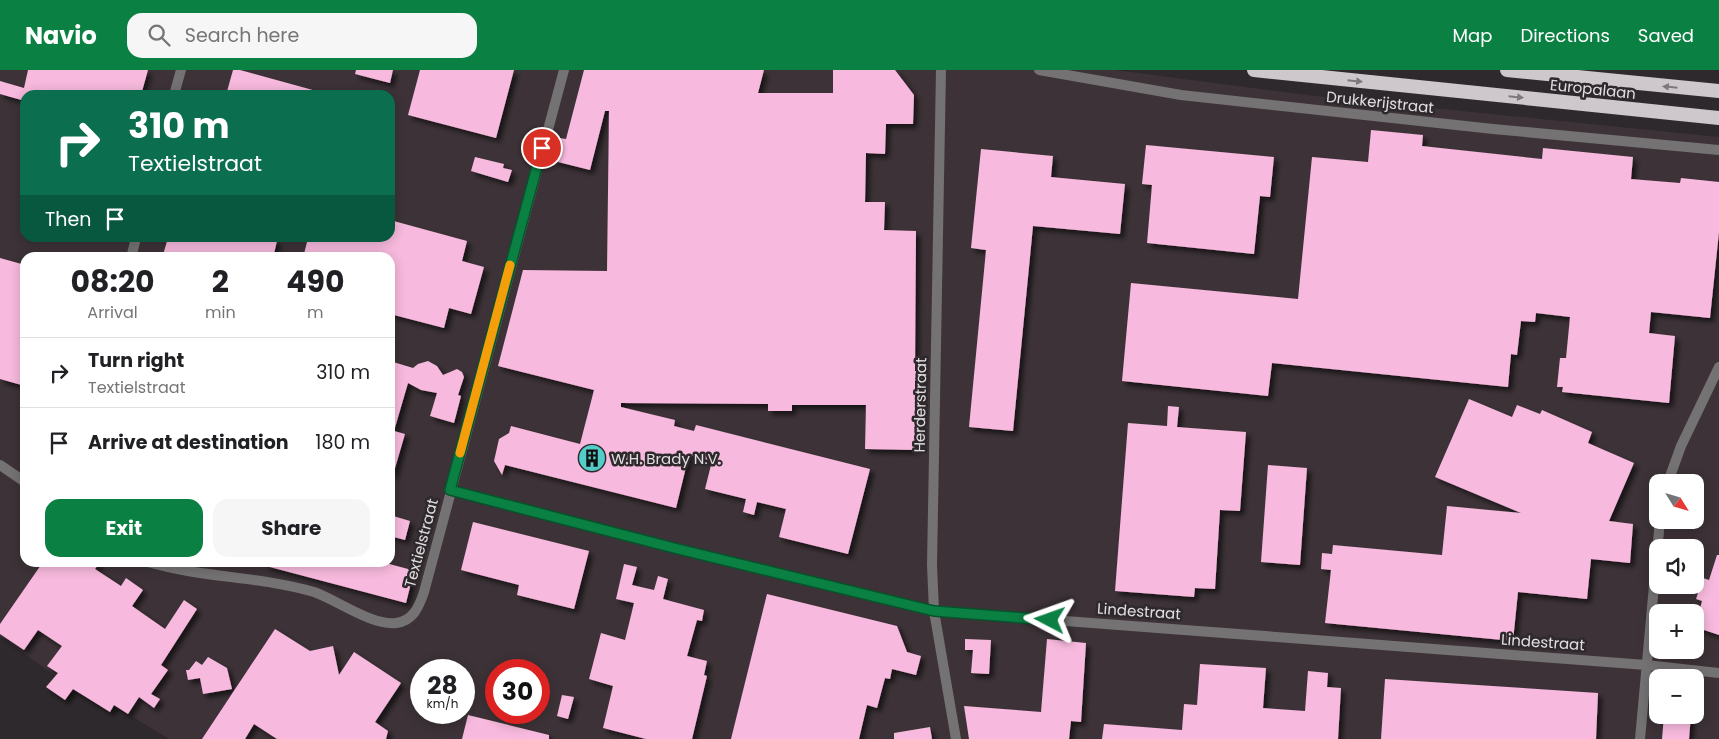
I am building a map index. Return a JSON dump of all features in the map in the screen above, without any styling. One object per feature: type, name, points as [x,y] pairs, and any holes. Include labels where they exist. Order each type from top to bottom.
[{"type":"highway","name":"Europalaan","points":[[1254,70],[1719,118]]},
{"type":"highway","name":"Europalaan","points":[[1507,70],[1719,91]]},
{"type":"street","points":[[175,90],[181,70]]},
{"type":"street","name":"Textielstraat","points":[[167,567],[266,581],[315,593],[385,624],[404,622],[412,616],[424,592],[564,70]]},
{"type":"street","name":"Herderstraat","points":[[941,70],[932,565],[934,611],[956,739]]},
{"type":"street","name":"Drukkerijstraat","points":[[1039,70],[1181,95],[1493,129],[1719,150]]},
{"type":"street","points":[[1671,474],[1681,446],[1719,367]]},
{"type":"street","points":[[0,465],[20,479]]},
{"type":"street","name":"Lindestraat","points":[[450,490],[678,549],[934,611],[1646,665],[1719,673]]},
{"type":"street","points":[[1640,739],[1659,529]]},
{"type":"shaded area","points":[[0,70],[1115,70],[1315,96],[1719,137],[1719,739],[169,739],[85,688],[80,694],[0,636]]},
{"type":"building","points":[[28,70],[148,70],[142,90],[20,90],[20,100],[0,94],[0,81],[24,88]]},
{"type":"building","points":[[233,70],[240,70],[313,90],[227,90]]},
{"type":"building","points":[[356,70],[393,70],[390,83],[355,74]]},
{"type":"building","points":[[420,70],[514,70],[496,138],[408,115]]},
{"type":"building","points":[[584,70],[764,70],[758,93],[833,93],[833,70],[895,70],[914,95],[913,124],[886,124],[885,154],[866,153],[865,202],[885,202],[884,230],[916,231],[915,371],[923,371],[922,381],[915,381],[915,450],[865,449],[866,405],[792,405],[792,411],[768,411],[768,404],[621,403],[621,407],[675,420],[674,426],[694,431],[696,425],[870,469],[848,554],[779,537],[786,509],[757,502],[754,515],[743,512],[746,499],[705,489],[712,461],[689,455],[676,508],[505,465],[502,475],[494,461],[499,439],[509,433],[511,426],[580,444],[594,390],[498,366],[523,270],[607,271],[609,111],[605,111],[590,170],[554,161],[560,138],[566,139]]},
{"type":"building","points":[[1371,130],[1423,135],[1422,146],[1542,159],[1543,148],[1633,157],[1631,179],[1680,183],[1681,178],[1719,182],[1719,232],[1710,318],[1651,312],[1649,333],[1675,336],[1669,403],[1562,392],[1563,387],[1557,387],[1560,358],[1566,358],[1570,317],[1536,313],[1535,322],[1521,321],[1517,355],[1511,354],[1508,387],[1272,363],[1268,396],[1122,381],[1131,283],[1298,299],[1312,157],[1368,162]]},
{"type":"building","points":[[1146,145],[1274,157],[1270,197],[1260,196],[1254,254],[1147,243],[1152,185],[1142,184]]},
{"type":"building","points":[[981,149],[1053,156],[1051,177],[1125,184],[1120,234],[1033,226],[1013,431],[969,427],[986,250],[971,248]]},
{"type":"building","points":[[475,157],[504,164],[503,168],[512,170],[508,182],[471,171]]},
{"type":"building","points":[[395,221],[467,241],[462,261],[484,267],[471,314],[449,308],[444,328],[395,315],[395,252],[304,252],[307,242],[395,242]]},
{"type":"building","points":[[167,242],[277,242],[274,252],[164,252]]},
{"type":"building","points":[[0,258],[20,264],[20,385],[0,379]]},
{"type":"building","points":[[428,361],[437,366],[443,375],[457,369],[462,372],[464,377],[458,395],[461,396],[454,423],[430,416],[437,393],[421,390],[408,383],[395,428],[395,363],[413,368],[418,364]]},
{"type":"building","points":[[1469,399],[1512,417],[1517,405],[1540,414],[1542,410],[1592,432],[1588,443],[1634,463],[1609,521],[1633,524],[1630,563],[1591,559],[1587,599],[1518,592],[1513,641],[1325,623],[1331,570],[1321,569],[1322,553],[1332,554],[1333,545],[1442,555],[1447,506],[1521,513],[1435,477]]},
{"type":"building","points":[[1168,406],[1179,407],[1177,427],[1246,432],[1240,511],[1220,510],[1215,589],[1195,588],[1194,597],[1115,591],[1128,423],[1167,426]]},
{"type":"building","points":[[395,431],[405,434],[395,468]]},
{"type":"building","points":[[1268,465],[1307,468],[1300,565],[1261,562]]},
{"type":"building","points":[[395,516],[410,521],[405,540],[395,537]]},
{"type":"building","points":[[473,522],[589,551],[574,609],[517,595],[519,585],[461,570]]},
{"type":"building","points":[[1717,555],[1719,555],[1719,635],[1704,630],[1704,604],[1696,599],[1698,594],[1704,594],[1704,578],[1709,580]]},
{"type":"building","points":[[624,564],[637,567],[632,585],[654,590],[658,576],[668,579],[663,599],[704,610],[702,621],[697,620],[687,656],[707,661],[704,675],[707,676],[692,739],[646,739],[603,728],[613,686],[589,679],[601,633],[625,640],[634,603],[616,599]]},
{"type":"building","points":[[395,566],[408,569],[413,575],[406,603],[270,567]]},
{"type":"building","points":[[40,567],[96,567],[95,569],[121,586],[126,578],[143,590],[132,606],[165,629],[184,600],[197,609],[161,665],[168,670],[151,694],[160,699],[154,708],[139,697],[128,714],[114,705],[110,712],[73,689],[65,700],[46,687],[58,673],[47,666],[62,646],[38,630],[24,650],[0,634],[0,624]]},
{"type":"building","points":[[767,594],[897,626],[907,652],[921,656],[916,675],[892,669],[890,679],[885,678],[877,708],[867,705],[859,739],[731,739]]},
{"type":"building","points":[[275,629],[310,651],[333,646],[339,675],[354,652],[401,683],[375,722],[388,731],[386,739],[277,739],[254,724],[245,739],[202,739]]},
{"type":"building","points":[[965,639],[991,640],[989,674],[971,673],[973,650],[965,650]]},
{"type":"building","points":[[1047,639],[1086,643],[1081,722],[1071,721],[1069,739],[969,739],[964,706],[1041,712]]},
{"type":"building","points":[[208,657],[227,668],[232,689],[203,694],[200,678],[188,680],[186,670],[189,670],[196,661],[202,665]]},
{"type":"building","points":[[1200,664],[1266,668],[1263,708],[1305,711],[1308,671],[1328,673],[1327,687],[1341,688],[1338,739],[1102,739],[1104,724],[1182,730],[1184,704],[1197,705]]},
{"type":"building","points":[[1385,679],[1598,693],[1596,739],[1381,739]]},
{"type":"building","points":[[562,695],[574,697],[568,719],[557,716]]},
{"type":"building","points":[[475,717],[485,719],[485,724],[504,724],[549,735],[549,739],[462,739],[466,724],[475,724]]},
{"type":"building","points":[[1663,724],[1690,724],[1689,739],[1662,739]]},
{"type":"building","points":[[930,727],[932,739],[894,739],[894,733]]},
{"type":"slow traffic","points":[[460,453],[510,265]]},
{"type":"place","name":"W.H. Brady N.V.","points":[[592,458]]},
{"type":"route","points":[[542,148],[450,490],[678,549],[934,611],[1050,620]]}]
